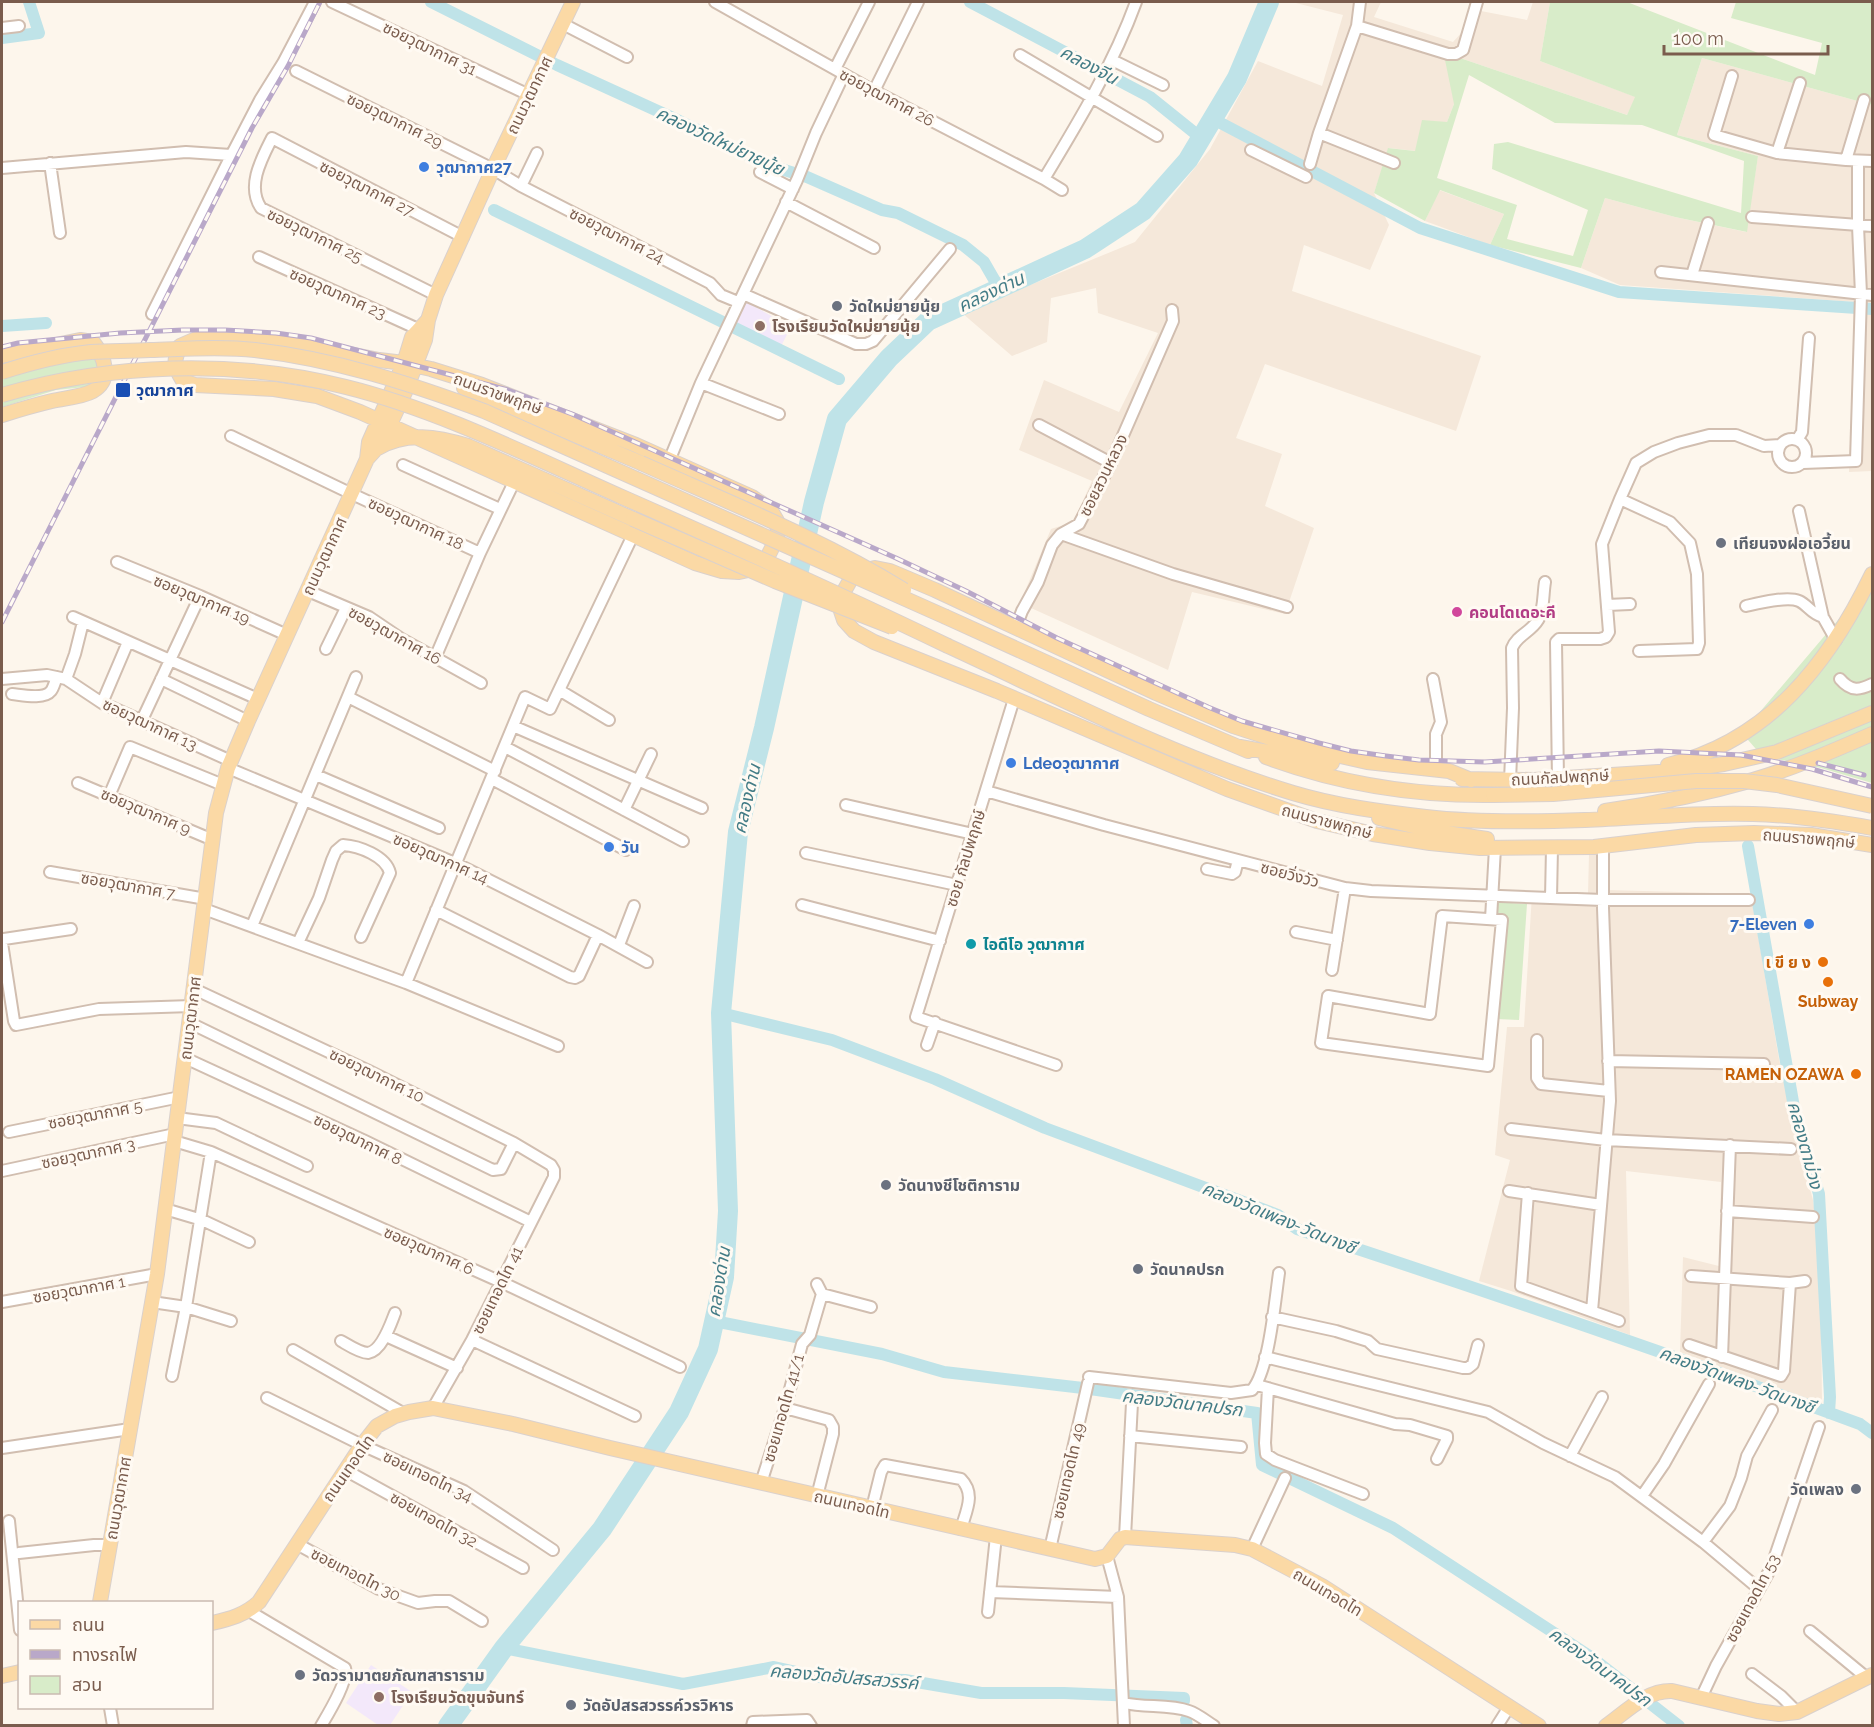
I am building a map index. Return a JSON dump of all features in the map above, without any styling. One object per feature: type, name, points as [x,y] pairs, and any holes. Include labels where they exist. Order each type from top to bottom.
[{"type":"main road","name":"ถนนวุฒากาศ","points":[[100,1601],[157,1274],[216,813],[222,785],[248,721],[410,364],[436,295],[573,2]]},
{"type":"main road","points":[[379,360],[390,355],[421,332],[431,369],[463,387],[640,463],[817,543],[882,577],[946,617]]},
{"type":"main road","name":"ถนนราชพฤกษ์","points":[[208,338],[296,343],[379,360],[431,369],[482,385],[636,445],[752,497],[770,508],[777,521],[778,533],[774,546],[766,560],[753,569],[722,572],[695,563],[360,412],[316,396],[274,389],[195,385],[183,381],[175,368],[175,357],[180,346],[196,339],[208,338]]},
{"type":"main road","points":[[2,356],[80,340],[93,342],[101,351],[105,360],[106,372],[101,384],[92,392],[34,405],[2,416]]},
{"type":"main road","name":"ถนนราชพฤกษ์","points":[[2,372],[46,360],[90,352],[178,349],[252,350],[306,357],[436,393],[484,411],[1240,747],[1298,768],[1353,782],[1429,793],[1493,795],[1572,792],[1671,782],[1732,781],[1777,785],[1872,806]]},
{"type":"main road","name":"ถนนราชพฤกษ์","points":[[2,395],[39,384],[107,374],[176,369],[239,370],[300,376],[388,399],[476,432],[823,586],[1097,715],[1202,761],[1296,794],[1354,806],[1428,817],[1525,821],[1754,814],[1815,818],[1872,828]]},
{"type":"main road","points":[[360,412],[366,420],[371,450],[388,442],[415,436],[448,440],[468,446],[824,602],[948,646]]},
{"type":"main road","name":"ถนนราชพฤกษ์","points":[[1471,780],[1449,771],[1367,762],[1292,745],[1233,726],[890,571],[875,568],[859,573],[852,577],[843,593],[841,611],[844,620],[854,631],[874,642],[1227,789],[1317,821],[1374,834],[1430,843],[1495,848],[1598,846],[1696,835],[1754,833],[1811,836],[1872,845]]},
{"type":"main road","points":[[1861,598],[1872,574]]},
{"type":"main road","points":[[1609,774],[1657,767],[1697,757],[1743,734],[1770,714],[1802,684],[1820,663],[1872,582]]},
{"type":"main road","name":"ถนนกัลปพฤกษ์","points":[[1240,747],[1373,770],[1471,780],[1558,779],[1674,771],[1750,759],[1798,745],[1872,713]]},
{"type":"main road","points":[[1525,821],[1634,807],[1718,789],[1788,768],[1872,734]]},
{"type":"main road","points":[[1296,794],[1375,817],[1439,832],[1493,840],[1598,846]]},
{"type":"main road","name":"ถนนเทอดไท","points":[[249,1611],[259,1602],[345,1470],[377,1426],[403,1413],[433,1408],[513,1424],[610,1449],[1095,1559],[1107,1556]]},
{"type":"main road","points":[[1107,1556],[1117,1542],[1125,1537]]},
{"type":"main road","name":"ถนนเทอดไท","points":[[1125,1537],[1235,1545],[1252,1549],[1322,1586],[1539,1725]]},
{"type":"main road","points":[[213,1623],[249,1611]]},
{"type":"main road","points":[[2,1676],[18,1672]]},
{"type":"main road","points":[[1606,1725],[1648,1695],[1658,1691],[1672,1691],[1779,1714],[1797,1712],[1870,1677]]},
{"type":"street","points":[[152,314],[231,155],[315,2]]},
{"type":"street","name":"ซอยวุฒากาศ 31","points":[[332,2],[529,95]]},
{"type":"street","name":"ซอยวุฒากาศ 26","points":[[714,2],[732,5],[874,91],[1044,178],[1062,190]]},
{"type":"street","points":[[669,461],[701,383],[797,180],[839,71],[869,2]]},
{"type":"street","points":[[874,91],[918,2]]},
{"type":"street","points":[[1044,178],[1112,60],[1136,2]]},
{"type":"street","points":[[1310,164],[1318,134],[1357,26],[1360,2]]},
{"type":"street","points":[[1357,26],[1438,51],[1456,54],[1463,50],[1478,2]]},
{"type":"street","points":[[563,24],[627,57]]},
{"type":"street","points":[[2,28],[19,26]]},
{"type":"street","points":[[1020,55],[1093,96],[1157,136]]},
{"type":"street","points":[[1112,60],[1163,85]]},
{"type":"street","name":"ซอยวุฒากาศ 29","points":[[296,71],[493,169]]},
{"type":"street","points":[[1732,76],[1714,135],[1777,153],[1872,161]]},
{"type":"street","points":[[1777,153],[1800,83]]},
{"type":"street","points":[[1846,160],[1864,100]]},
{"type":"street","points":[[1318,134],[1394,163]]},
{"type":"street","name":"ซอยวุฒากาศ 27","points":[[272,138],[463,237]]},
{"type":"street","name":"ซอยวุฒากาศ 25","points":[[272,138],[258,164],[256,174],[257,202],[261,208],[436,295]]},
{"type":"street","points":[[1251,150],[1306,177]]},
{"type":"street","points":[[2,168],[186,152],[231,155]]},
{"type":"street","points":[[521,186],[537,153]]},
{"type":"street","points":[[1780,445],[1779,459],[1785,466],[1856,461],[1860,326],[1864,302],[1858,226],[1858,161]]},
{"type":"street","points":[[50,163],[60,233]]},
{"type":"street","name":"ซอยวุฒากาศ 24","points":[[493,169],[521,186],[710,283],[721,295],[741,298],[856,344],[873,341],[950,249]]},
{"type":"street","points":[[760,172],[797,180]]},
{"type":"street","points":[[786,202],[874,248]]},
{"type":"street","points":[[1752,217],[1872,226]]},
{"type":"street","points":[[1692,275],[1708,223]]},
{"type":"street","name":"ซอยวุฒากาศ 23","points":[[259,257],[421,332]]},
{"type":"street","points":[[1661,272],[1864,302]]},
{"type":"street","name":"ซอยสวนหลวง","points":[[1016,627],[1038,582],[1052,545],[1061,534],[1080,524],[1111,464],[1173,321],[1172,310]]},
{"type":"street","points":[[1860,326],[1872,327]]},
{"type":"street","points":[[1797,440],[1802,432],[1809,338]]},
{"type":"street","points":[[701,383],[779,414]]},
{"type":"street","points":[[1039,425],[1111,464]]},
{"type":"street","points":[[1558,779],[1556,642],[1559,639],[1600,639],[1606,637],[1609,632],[1602,544],[1636,463],[1654,452],[1678,443],[1709,435],[1736,435],[1764,446],[1780,445],[1788,440],[1797,440],[1806,449],[1807,454],[1803,463]]},
{"type":"street","name":"ซอยวุฒากาศ 18","points":[[231,436],[480,553]]},
{"type":"street","points":[[403,465],[500,509]]},
{"type":"street","points":[[435,658],[480,553],[514,482]]},
{"type":"street","points":[[1620,499],[1670,522],[1690,543],[1697,574],[1699,643],[1697,649],[1639,651]]},
{"type":"street","points":[[1799,511],[1823,617],[1836,640]]},
{"type":"street","points":[[1061,534],[1173,574],[1287,608]]},
{"type":"street","points":[[406,983],[525,696],[550,709],[633,535]]},
{"type":"street","name":"ซอยวุฒากาศ 19","points":[[117,562],[287,635]]},
{"type":"street","points":[[1510,781],[1513,708],[1512,648],[1514,642],[1540,617],[1545,582]]},
{"type":"street","name":"ซอยวุฒากาศ 16","points":[[308,591],[369,617],[400,638],[481,683]]},
{"type":"street","points":[[142,720],[200,596]]},
{"type":"street","points":[[1746,606],[1771,600],[1799,601],[1814,614],[1823,617]]},
{"type":"street","points":[[1607,605],[1630,604]]},
{"type":"street","points":[[326,649],[346,608]]},
{"type":"street","points":[[12,694],[36,696],[47,694],[62,678],[75,654],[78,620],[258,699]]},
{"type":"street","points":[[102,703],[128,642]]},
{"type":"street","points":[[2,679],[47,675],[62,678]]},
{"type":"street","points":[[252,926],[356,677]]},
{"type":"street","name":"ซอยวุฒากาศ 13","points":[[62,678],[102,703],[142,720],[230,764]]},
{"type":"street","points":[[161,679],[248,721]]},
{"type":"street","points":[[1433,679],[1441,722],[1436,734],[1436,769]]},
{"type":"street","points":[[1840,679],[1856,690],[1872,684]]},
{"type":"street","points":[[560,690],[609,720]]},
{"type":"street","points":[[348,697],[494,775],[626,850]]},
{"type":"street","name":"ซอย กัลปพฤกษ์","points":[[935,1022],[916,1017],[1014,699]]},
{"type":"street","points":[[513,726],[702,808]]},
{"type":"street","points":[[109,796],[130,747],[222,785]]},
{"type":"street","points":[[505,747],[683,841]]},
{"type":"street","points":[[624,810],[651,754]]},
{"type":"street","name":"ซอยวุฒากาศ 14","points":[[230,764],[305,801],[455,863],[619,945],[647,962]]},
{"type":"street","points":[[316,775],[438,828]]},
{"type":"street","name":"ซอยวุฒากาศ 9","points":[[78,783],[213,840]]},
{"type":"street","name":"ซอยวิ่งวัว","points":[[986,791],[1104,825],[1345,888],[1492,897],[1749,900]]},
{"type":"street","points":[[846,805],[973,834]]},
{"type":"street","points":[[298,943],[319,898],[336,851],[343,845],[380,858],[387,865],[390,873],[361,937]]},
{"type":"street","points":[[1592,1311],[1609,1091],[1603,900],[1598,846]]},
{"type":"street","points":[[1491,919],[1495,848]]},
{"type":"street","points":[[1551,898],[1552,848]]},
{"type":"street","points":[[806,853],[957,885]]},
{"type":"street","points":[[1207,869],[1233,874],[1239,860]]},
{"type":"street","name":"ซอยวุฒากาศ 7","points":[[50,872],[205,904],[252,926],[406,983],[558,1046]]},
{"type":"street","points":[[1332,970],[1345,888]]},
{"type":"street","points":[[802,905],[940,940]]},
{"type":"street","points":[[619,945],[634,906]]},
{"type":"street","points":[[436,910],[575,978],[579,976],[598,935]]},
{"type":"street","points":[[1442,916],[1491,919],[1502,920],[1488,1066],[1321,1043],[1328,996],[1430,1014],[1442,916]]},
{"type":"street","points":[[71,929],[4,939],[2,943],[16,1025],[99,1009],[192,1006]]},
{"type":"street","points":[[1296,932],[1337,940]]},
{"type":"street","name":"ซอยวุฒากาศ 10","points":[[194,989],[367,1070],[514,1143],[552,1165],[555,1170]]},
{"type":"street","points":[[927,1045],[935,1022],[1056,1065]]},
{"type":"street","points":[[189,1023],[494,1170],[501,1169],[514,1143]]},
{"type":"street","points":[[1537,1040],[1537,1078],[1541,1084],[1609,1091]]},
{"type":"street","name":"ซอยวุฒากาศ 8","points":[[185,1058],[363,1140],[531,1222]]},
{"type":"street","points":[[1608,1061],[1764,1064]]},
{"type":"street","name":"ซอยวุฒากาศ 5","points":[[9,1132],[180,1097]]},
{"type":"street","points":[[177,1118],[216,1124],[307,1166]]},
{"type":"street","points":[[1511,1129],[1606,1140],[1791,1149]]},
{"type":"street","name":"ซอยวุฒากาศ 6","points":[[175,1138],[501,1282],[680,1367]]},
{"type":"street","name":"ซอยวุฒากาศ 3","points":[[2,1171],[175,1138]]},
{"type":"street","points":[[1722,1357],[1730,1145]]},
{"type":"street","points":[[171,1376],[186,1306],[211,1152]]},
{"type":"street","name":"ซอยเทอดไท 41","points":[[433,1408],[472,1340],[554,1177],[555,1170]]},
{"type":"street","points":[[1509,1191],[1601,1205]]},
{"type":"street","points":[[1528,1193],[1521,1286],[1619,1321]]},
{"type":"street","points":[[165,1209],[201,1220],[249,1242]]},
{"type":"street","points":[[1727,1211],[1813,1217]]},
{"type":"street","points":[[1279,1273],[1262,1386],[1266,1454],[1275,1460],[1363,1494]]},
{"type":"street","name":"ซอยวุฒากาศ 1","points":[[2,1302],[157,1274]]},
{"type":"street","points":[[1691,1276],[1790,1283],[1804,1281]]},
{"type":"street","points":[[1689,1346],[1779,1376],[1784,1371],[1790,1283]]},
{"type":"street","name":"ซอยเทอดไท 41/1","points":[[761,1483],[806,1339],[819,1289],[872,1307]]},
{"type":"street","points":[[152,1302],[186,1306],[231,1321]]},
{"type":"street","points":[[340,1341],[368,1353],[373,1351],[386,1336],[395,1313]]},
{"type":"street","points":[[1272,1317],[1336,1331],[1368,1341],[1377,1349],[1463,1368],[1468,1368],[1473,1364],[1478,1345]]},
{"type":"street","points":[[386,1336],[457,1368]]},
{"type":"street","points":[[472,1340],[635,1416]]},
{"type":"street","points":[[293,1350],[403,1413]]},
{"type":"street","points":[[1265,1357],[1488,1412],[1570,1456],[1606,1471],[1703,1542],[1759,1589]]},
{"type":"street","name":"ซอยเทอดไท 49","points":[[1050,1549],[1087,1384],[1231,1393],[1245,1393],[1262,1386]]},
{"type":"street","points":[[1642,1496],[1664,1464],[1709,1384]]},
{"type":"street","points":[[1262,1386],[1395,1424],[1410,1425],[1447,1436],[1437,1459]]},
{"type":"street","points":[[1570,1456],[1602,1397]]},
{"type":"street","name":"ซอยเทอดไท 34","points":[[267,1398],[362,1445],[464,1491],[553,1550]]},
{"type":"street","points":[[1125,1537],[1132,1403]]},
{"type":"street","points":[[785,1408],[829,1419],[833,1427],[818,1496]]},
{"type":"street","points":[[1703,1542],[1730,1506],[1747,1456],[1772,1410]]},
{"type":"street","name":"ซอยเทอดไท 53","points":[[1701,1698],[1716,1666],[1771,1568],[1819,1427]]},
{"type":"street","points":[[2,1448],[130,1429]]},
{"type":"street","points":[[1130,1436],[1241,1448]]},
{"type":"street","points":[[872,1508],[881,1472],[885,1466],[961,1479],[967,1486],[970,1496],[961,1529]]},
{"type":"street","name":"ซอยเทอดไท 32","points":[[345,1470],[523,1568]]},
{"type":"street","points":[[1252,1549],[1285,1478]]},
{"type":"street","points":[[9,1521],[18,1610]]},
{"type":"street","points":[[988,1612],[996,1536]]},
{"type":"street","name":"ซอยเทอดไท 30","points":[[297,1544],[379,1589],[418,1603],[449,1602],[482,1620]]},
{"type":"street","points":[[19,1553],[109,1545]]},
{"type":"street","points":[[1107,1556],[1118,1597],[1124,1725]]},
{"type":"street","points":[[990,1592],[1118,1597]]},
{"type":"street","points":[[249,1611],[345,1668],[346,1676],[321,1725]]},
{"type":"street","points":[[1810,1631],[1870,1677]]},
{"type":"street","points":[[1752,1674],[1781,1696],[1797,1712]]},
{"type":"street","points":[[1124,1701],[1190,1712],[1214,1725]]},
{"type":"street","points":[[1497,1725],[1509,1707]]},
{"type":"street","points":[[110,1709],[113,1725]]},
{"type":"street","points":[[752,1725],[753,1722],[807,1720],[811,1725]]},
{"type":"shaded area","points":[[1292,2],[1381,2],[1374,17],[1453,42],[1481,11],[1527,20],[1533,2],[1550,2],[1540,61],[1636,97],[1627,115],[1463,59],[1454,104],[1447,122],[1416,151],[1389,148],[1374,193],[1389,225],[1370,270],[1304,245],[1292,291],[1481,356],[1456,431],[1265,364],[1236,438],[1282,454],[1265,506],[1314,528],[1285,614],[1192,592],[1168,670],[1020,603],[1051,529],[1073,522],[1092,481],[1019,450],[1044,380],[1119,412],[1158,333],[1098,313],[1096,288],[1051,298],[1047,342],[1012,356],[962,313],[1135,242],[1210,149],[1258,61],[1322,86],[1343,15]]},
{"type":"shaded area","points":[[1702,58],[1872,105],[1872,471],[1849,472],[1855,302],[1620,285],[1581,268],[1605,198],[1675,217],[1746,232],[1758,156],[1677,135]]},
{"type":"shaded area","points":[[1439,190],[1504,214],[1490,245],[1425,221]]},
{"type":"shaded area","name":"โรงเรียนวัดใหม่ยายนุ้ย","points":[[743,300],[791,327],[779,350],[730,325]]},
{"type":"shaded area","points":[[1607,853],[1607,890],[1751,894],[1779,1059],[1796,1139],[1813,1200],[1817,1228],[1822,1404],[1680,1352],[1683,1257],[1719,1266],[1721,1182],[1626,1171],[1630,1335],[1479,1281],[1510,1160],[1495,1155],[1507,1027],[1524,1027],[1532,894],[1588,893],[1589,855]]},
{"type":"shaded area","name":"โรงเรียนวัดขุนจันทร์","points":[[371,1665],[412,1692],[390,1725],[378,1725],[346,1703]]},
{"type":"green space","points":[[1550,2],[1627,2],[1815,75],[1822,43],[1731,18],[1736,2],[1872,2],[1872,105],[1702,58],[1677,135],[1758,156],[1747,232],[1675,217],[1605,198],[1581,268],[1490,245],[1504,214],[1440,190],[1425,221],[1374,193],[1388,148],[1415,151],[1422,120],[1447,122],[1454,104],[1445,60],[1463,59],[1627,115],[1635,97],[1540,61]],"holes":[[[1469,75],[1555,123],[1642,125],[1744,161],[1741,213],[1508,142],[1494,144],[1492,169],[1588,210],[1573,256],[1507,239],[1517,205],[1437,178]]]},
{"type":"green space","points":[[90,348],[100,367],[96,381],[85,387],[56,390],[2,407],[2,362],[41,351]]},
{"type":"green space","points":[[1872,580],[1872,783],[1821,768],[1762,756],[1742,733]]},
{"type":"green space","points":[[1496,902],[1527,904],[1519,1020],[1497,1019],[1506,921],[1496,912]]},
{"type":"waterway","name":"คลองวัดใหม่ยายนุ้ย","points":[[2,38],[39,33],[29,2]]},
{"type":"waterway","name":"คลองวัดใหม่ยายนุ้ย","points":[[431,2],[557,65],[768,165],[807,177],[882,210],[898,213],[963,245],[984,262],[999,288]]},
{"type":"waterway","name":"คลองจีน","points":[[970,2],[1150,97],[1201,138]]},
{"type":"waterway","name":"คลองด่าน","points":[[448,1726],[504,1648],[602,1529],[679,1412],[708,1349],[724,1277],[728,1211],[721,1013],[738,832],[764,728],[814,502],[837,419],[889,358],[928,321],[1085,249],[1143,211],[1188,160],[1237,78],[1269,2]]},
{"type":"waterway","points":[[1213,119],[1420,228],[1619,292],[1872,309]]},
{"type":"waterway","points":[[494,210],[839,379]]},
{"type":"waterway","points":[[2,326],[46,323]]},
{"type":"waterway","name":"คลองตาม่วง","points":[[1748,846],[1795,1113],[1819,1194],[1829,1413]]},
{"type":"waterway","name":"คลองวัดเพลง-วัดนางชี","points":[[721,1013],[832,1040],[935,1079],[1045,1128],[1278,1215],[1297,1229],[1720,1373],[1860,1424],[1872,1433]]},
{"type":"waterway","name":"คลองวัดนาคปรก","points":[[714,1321],[882,1354],[944,1372],[1083,1388],[1257,1413],[1262,1465],[1393,1528],[1591,1657],[1679,1726]]},
{"type":"waterway","name":"คลองวัดอัปสรสวรรค์","points":[[504,1648],[683,1684],[774,1667],[824,1678],[905,1680],[981,1693],[1064,1693],[1184,1698],[1184,1701]]},
{"type":"waterway","name":"คลองวัดอัปสรสวรรค์","points":[[1186,1720],[1187,1726]]},
{"type":"railway","points":[[2,622],[252,128],[288,66],[320,2]]},
{"type":"railway","points":[[2,347],[18,343],[120,333],[183,330],[276,333],[311,338],[508,390],[572,414],[896,558],[1057,638],[1208,707],[1242,721],[1351,751],[1419,760],[1485,762],[1659,751],[1741,755],[1812,769],[1872,787]]},
{"type":"railway","points":[[1818,763],[1864,775]]},
{"type":"place","name":"วุฒากาศ27","points":[[424,167]]},
{"type":"place","name":"วัดใหม่ยายนุ้ย","points":[[837,306]]},
{"type":"place","name":"โรงเรียนวัดใหม่ยายนุ้ย","points":[[760,326]]},
{"type":"place","name":"วุฒากาศ","points":[[123,390]]},
{"type":"place","name":"เทียนจงฝอเอวี้ยน","points":[[1721,543]]},
{"type":"place","name":"คอนโดเดอะคี","points":[[1457,612]]},
{"type":"place","name":"Ldeoวุฒากาศ","points":[[1011,763]]},
{"type":"place","name":"วัน","points":[[609,847]]},
{"type":"place","name":"7-Eleven","points":[[1809,924]]},
{"type":"place","name":"ไอดีโอ วุฒากาศ","points":[[971,944]]},
{"type":"place","name":"เ ขี ย ง","points":[[1823,962]]},
{"type":"place","name":"Subway","points":[[1828,982]]},
{"type":"place","name":"RAMEN OZAWA","points":[[1856,1074]]},
{"type":"place","name":"วัดนางชีโชติการาม","points":[[886,1185]]},
{"type":"place","name":"วัดนาคปรก","points":[[1138,1269]]},
{"type":"place","name":"วัดเพลง","points":[[1856,1489]]},
{"type":"place","name":"วัดวรามาตยภัณฑสาราราม","points":[[300,1675]]},
{"type":"place","name":"โรงเรียนวัดขุนจันทร์","points":[[379,1697]]},
{"type":"place","name":"วัดอัปสรสวรรค์วรวิหาร","points":[[571,1705]]}]
